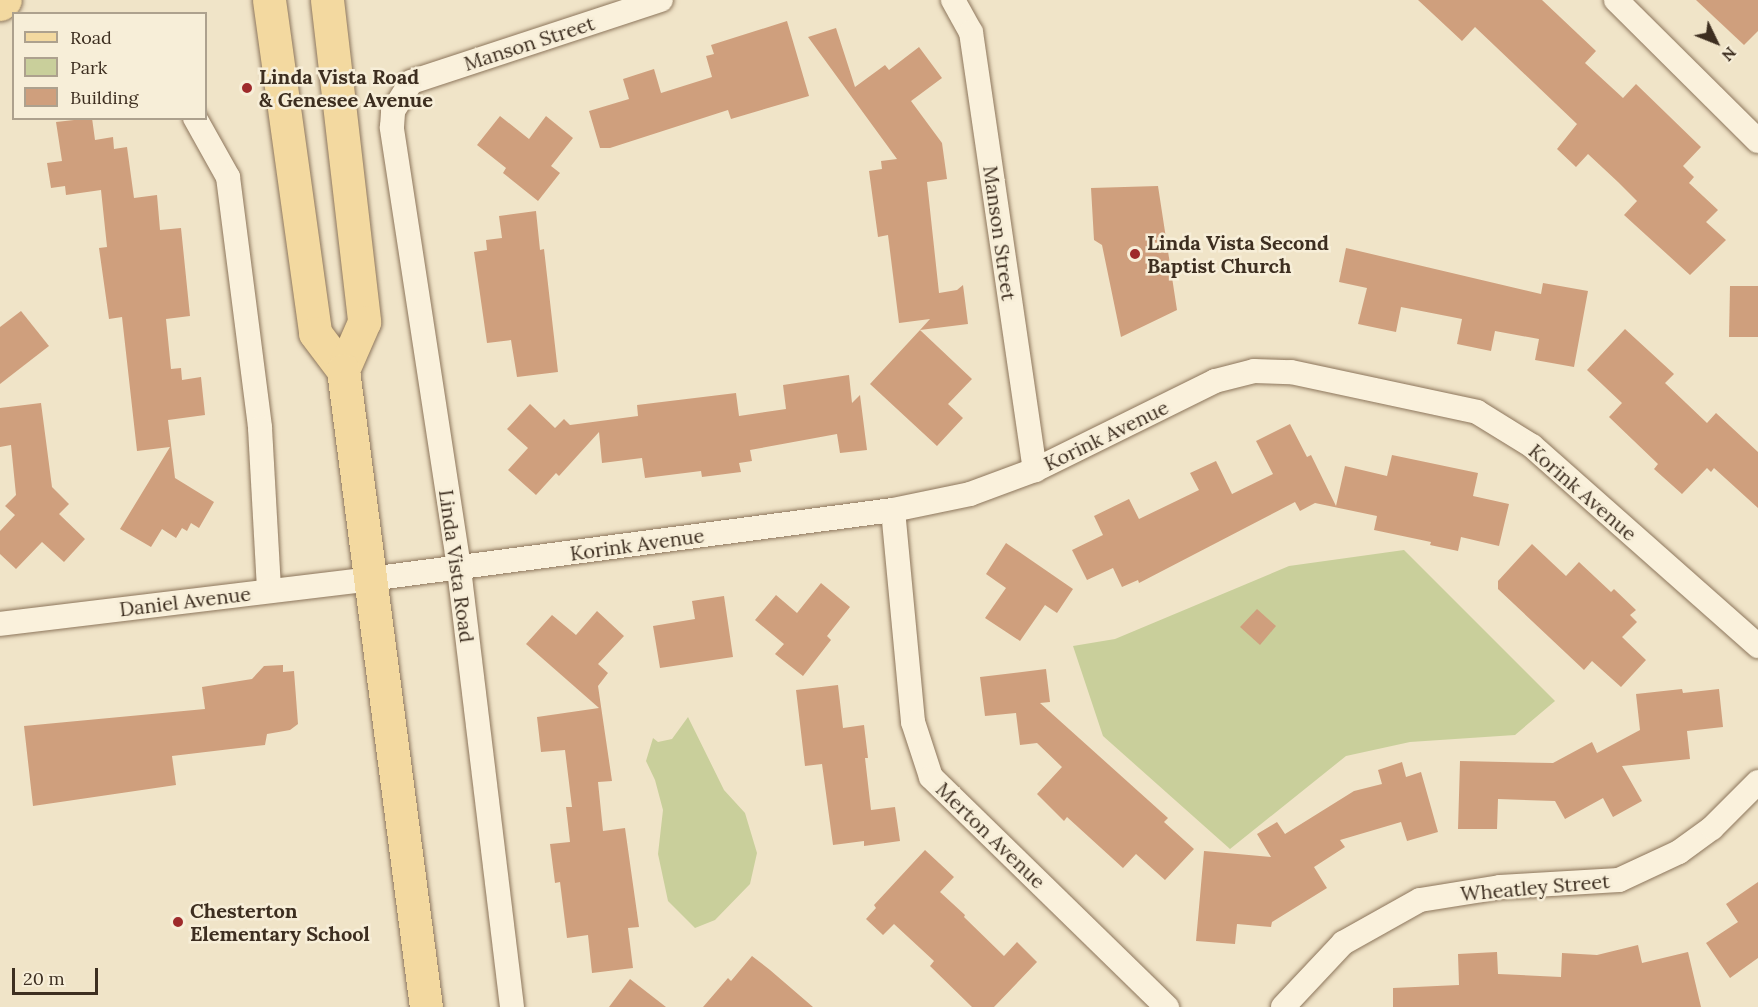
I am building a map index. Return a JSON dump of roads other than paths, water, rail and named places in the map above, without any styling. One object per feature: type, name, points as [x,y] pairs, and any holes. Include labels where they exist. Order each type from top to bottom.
[{"type":"main road","points":[[0,4],[5,0]]},
{"type":"main road","points":[[270,0],[315,333],[343,370],[426,1007]]},
{"type":"main road","points":[[327,0],[364,322],[343,370]]},
{"type":"street","name":"Manson Street","points":[[392,127],[393,111],[411,82],[661,0]]},
{"type":"street","name":"Manson Street","points":[[953,0],[970,32],[1035,470]]},
{"type":"street","points":[[1616,0],[1758,141]]},
{"type":"street","points":[[196,120],[228,177],[260,429],[268,591]]},
{"type":"street","name":"Linda Vista Road","points":[[392,127],[459,567],[512,1007]]},
{"type":"street","name":"Korink Avenue","points":[[370,579],[893,510],[970,494],[1035,470],[1215,381],[1254,371],[1291,372],[1478,412],[1532,446],[1758,645]]},
{"type":"street","name":"Merton Avenue","points":[[893,510],[912,722],[931,777],[1167,1007]]},
{"type":"street","name":"Daniel Avenue","points":[[0,624],[370,579]]},
{"type":"street","name":"Wheatley Street","points":[[1283,1007],[1343,943],[1420,900],[1500,887],[1619,880],[1679,852],[1712,828],[1758,782]]},
{"type":"place","name":"Linda Vista Road & Genesee Avenue","points":[[247,88]]},
{"type":"place","name":"Linda Vista Second Baptist Church","points":[[1135,254]]},
{"type":"place","name":"Chesterton Elementary School","points":[[178,922]]}]
